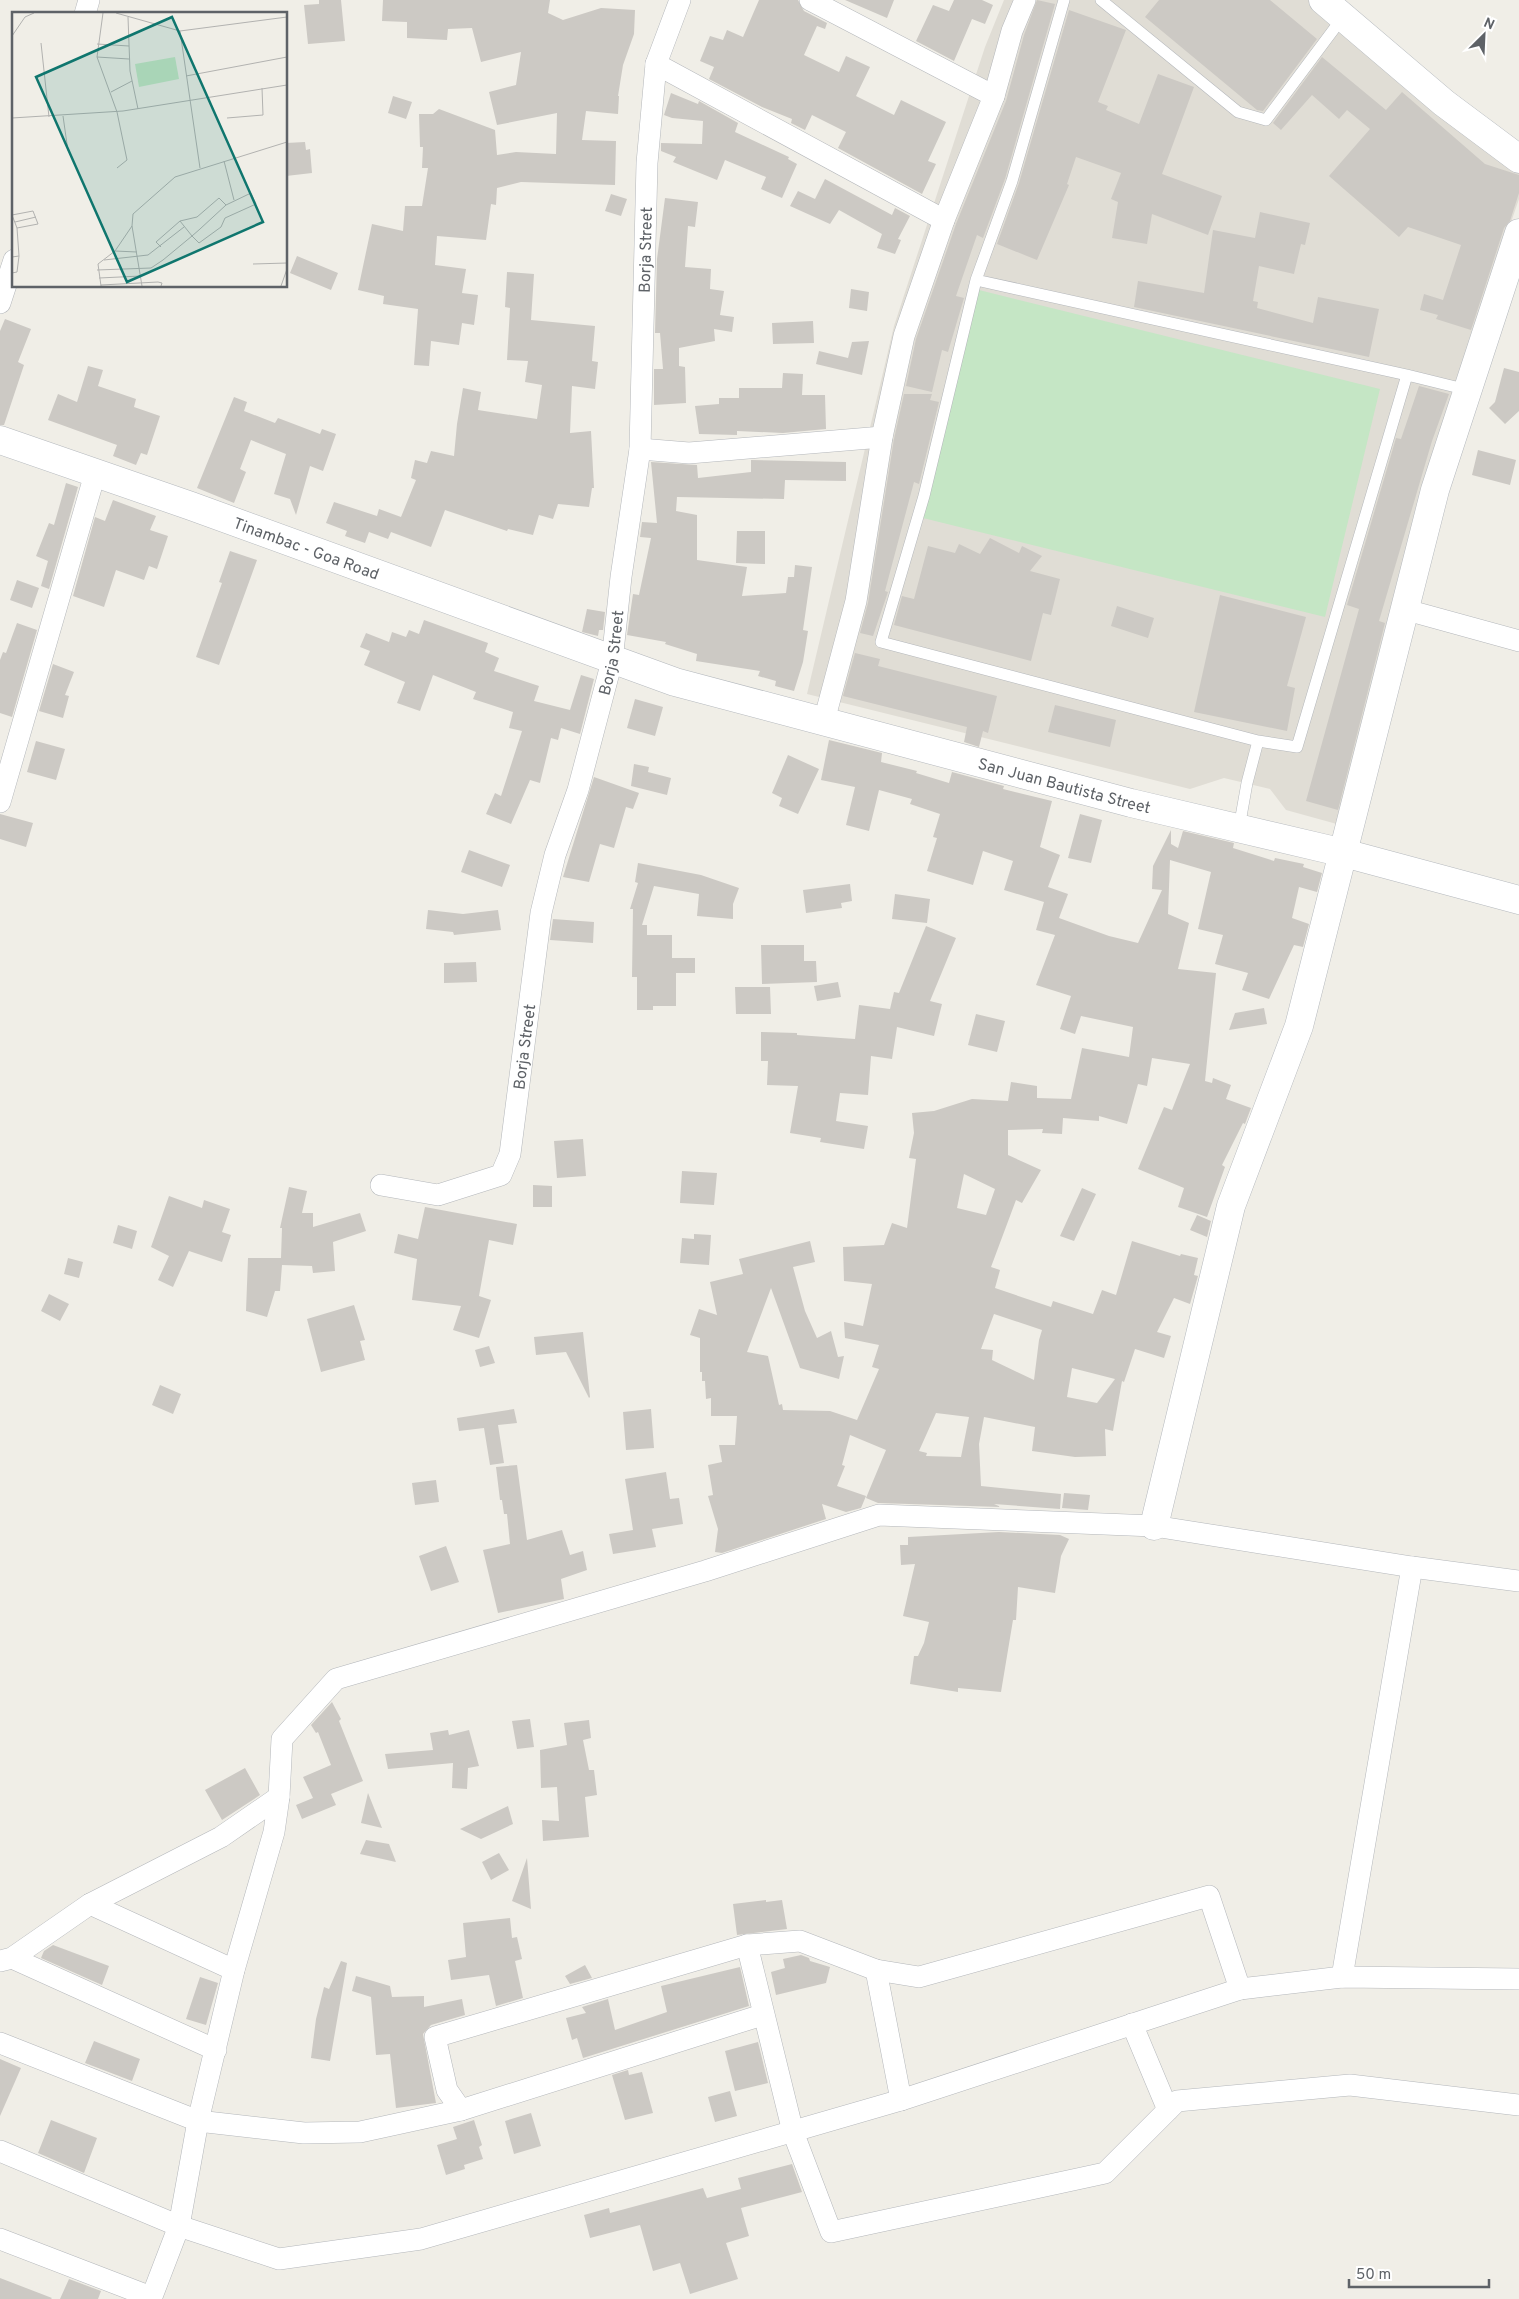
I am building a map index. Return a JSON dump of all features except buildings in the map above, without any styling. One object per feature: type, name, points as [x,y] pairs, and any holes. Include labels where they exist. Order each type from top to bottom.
[{"type":"main road","points":[[1333,9],[1444,104],[1519,159]]},
{"type":"main road","points":[[1154,1526],[1231,1206],[1299,1026],[1344,853],[1403,609],[1435,490],[1519,233]]},
{"type":"main road","name":"Tinambac - Goa Road","points":[[0,440],[191,506],[612,661]]},
{"type":"main road","name":"San Juan Bautista Street","points":[[612,661],[675,682],[824,722],[1239,830],[1344,853],[1519,900]]},
{"type":"street","name":"Borja Street","points":[[381,1185],[438,1195],[501,1175],[510,1154],[540,913],[555,855],[578,790],[612,661],[621,577],[640,449],[647,164],[656,64],[680,0]]},
{"type":"street","points":[[810,0],[994,96]]},
{"type":"street","points":[[824,722],[856,601],[882,437],[904,336],[944,220],[994,96],[1012,32],[1025,0]]},
{"type":"street","points":[[656,64],[944,220]]},
{"type":"street","points":[[0,303],[12,266]]},
{"type":"street","points":[[640,449],[689,453],[882,437]]},
{"type":"street","points":[[0,802],[95,474]]},
{"type":"street","points":[[1403,609],[1519,641]]},
{"type":"street","points":[[0,2239],[151,2298],[179,2226],[198,2120],[234,1970],[274,1832],[279,1797],[282,1739],[336,1679],[705,1571],[879,1515],[1154,1526],[1412,1567],[1519,1581]]},
{"type":"street","points":[[1342,1977],[1412,1567]]},
{"type":"street","points":[[6,1959],[90,1904],[221,1837],[279,1797]]},
{"type":"street","points":[[461,2110],[447,2090],[435,2037],[746,1945],[800,1940],[876,1970],[919,1977],[1209,1896],[1240,1989]]},
{"type":"street","points":[[90,1904],[234,1970]]},
{"type":"street","points":[[746,1945],[762,2015],[793,2132],[831,2232],[1105,2173],[1177,2101],[1350,2086],[1519,2105]]},
{"type":"street","points":[[6,1959],[216,2050]]},
{"type":"street","points":[[876,1970],[900,2100]]},
{"type":"street","points":[[0,2152],[179,2226],[279,2258],[421,2239],[900,2100],[1240,1989],[1342,1977],[1519,1979]]},
{"type":"street","points":[[0,2043],[198,2120],[304,2133],[360,2132],[461,2110],[762,2015]]},
{"type":"street","points":[[1132,2024],[1168,2110]]},
{"type":"lane","points":[[1064,0],[1012,181],[976,280],[924,496],[881,642],[1258,741],[1297,747],[1407,375]]},
{"type":"lane","points":[[1101,0],[1238,112],[1266,120],[1333,9]]},
{"type":"lane","points":[[976,280],[1468,390]]},
{"type":"lane","points":[[1239,830],[1247,783],[1258,741]]},
{"type":"shaded area","points":[[1004,0],[1308,0],[1519,170],[1519,199],[1460,371],[1344,826],[1286,810],[1270,789],[1224,778],[1190,789],[807,694],[894,326],[985,47]]},
{"type":"green space","points":[[979,290],[1380,389],[1325,617],[923,518]]}]
